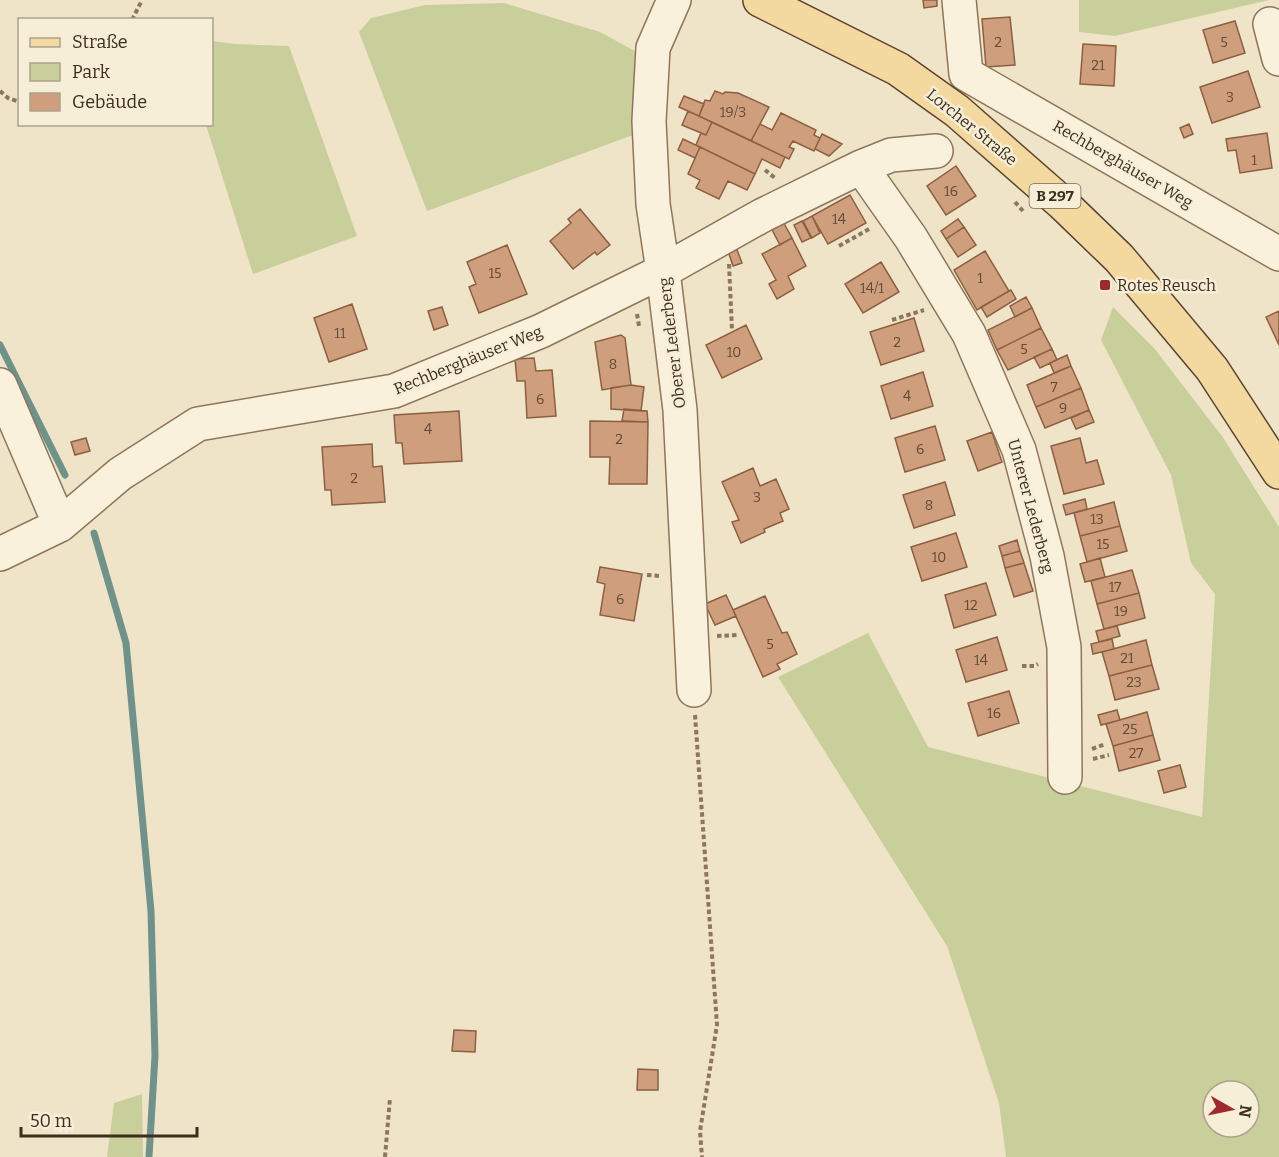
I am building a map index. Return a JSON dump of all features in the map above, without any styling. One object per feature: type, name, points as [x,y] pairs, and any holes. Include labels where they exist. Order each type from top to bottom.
[{"type":"main road","name":"Lorcher Straße","points":[[760,0],[898,69],[957,111],[1062,202],[1119,258],[1212,369],[1279,472]]},
{"type":"street","name":"Oberer Lederberg","points":[[674,0],[653,48],[650,112],[653,204],[680,410],[694,690]]},
{"type":"street","name":"Rechberghäuser Weg","points":[[959,0],[966,74],[1279,254]]},
{"type":"street","points":[[1270,24],[1279,59]]},
{"type":"street","name":"Rechberghäuser Weg","points":[[0,554],[60,525],[120,474],[198,424],[394,391],[541,331],[663,271],[763,215],[861,166],[891,155],[936,151]]},
{"type":"street","name":"Unterer Lederberg","points":[[861,166],[911,238],[969,334],[1019,450],[1047,556],[1064,646],[1065,777]]},
{"type":"street","points":[[0,385],[60,525]]},
{"type":"path","points":[[133,18],[142,0]]},
{"type":"path","points":[[0,91],[8,98],[18,101]]},
{"type":"path","points":[[839,246],[877,225]]},
{"type":"path","points":[[721,240],[728,261],[732,330]]},
{"type":"path","points":[[892,320],[926,309]]},
{"type":"path","points":[[694,690],[717,1025],[700,1131],[702,1157]]},
{"type":"path","points":[[385,1157],[390,1098]]},
{"type":"green space","points":[[1079,0],[1269,0],[1115,36],[1079,32]]},
{"type":"green space","points":[[504,3],[600,32],[642,55],[633,135],[427,211],[359,32],[371,18],[425,5]]},
{"type":"green space","points":[[213,41],[289,46],[357,236],[253,274],[206,126],[213,126]]},
{"type":"green space","points":[[1113,307],[1154,348],[1222,436],[1279,527],[1279,1157],[1006,1157],[999,1103],[947,946],[778,677],[868,633],[928,747],[1202,817],[1215,594],[1191,563],[1171,475],[1101,340]]},
{"type":"green space","points":[[142,1094],[143,1157],[107,1157],[114,1103]]},
{"type":"building","points":[[923,0],[937,0],[937,6],[924,8]]},
{"type":"building","points":[[1010,17],[1015,65],[986,67],[982,19]]},
{"type":"building","points":[[1235,21],[1245,53],[1213,63],[1203,30]]},
{"type":"building","points":[[1083,44],[1116,46],[1114,86],[1080,84]]},
{"type":"building","points":[[1248,71],[1260,107],[1212,123],[1200,87]]},
{"type":"building","points":[[715,91],[723,94],[725,92],[738,93],[769,107],[751,141],[699,116],[705,100],[710,101]]},
{"type":"building","points":[[684,96],[704,104],[699,116],[679,107]]},
{"type":"building","points":[[688,111],[712,122],[706,135],[682,125]]},
{"type":"building","points":[[781,113],[816,130],[814,135],[820,138],[814,151],[793,141],[789,147],[794,149],[789,159],[751,141],[760,124],[772,130]]},
{"type":"building","points":[[712,122],[785,157],[780,168],[762,159],[755,174],[696,145],[701,133],[706,135]]},
{"type":"building","points":[[1189,124],[1193,134],[1184,138],[1180,128]]},
{"type":"building","points":[[1267,133],[1272,168],[1240,173],[1236,150],[1228,151],[1226,139]]},
{"type":"building","points":[[822,134],[842,144],[829,156],[815,149]]},
{"type":"building","points":[[683,139],[700,147],[695,158],[678,150]]},
{"type":"building","points":[[700,147],[755,174],[747,190],[728,181],[719,199],[696,188],[700,180],[688,174]]},
{"type":"building","points":[[956,166],[976,196],[946,215],[927,186]]},
{"type":"building","points":[[850,195],[866,223],[828,244],[812,216]]},
{"type":"building","points":[[580,209],[610,245],[597,255],[595,252],[573,269],[550,241],[571,223],[568,219]]},
{"type":"building","points":[[812,216],[820,233],[812,238],[803,221]]},
{"type":"building","points":[[781,218],[792,238],[780,245],[769,224]]},
{"type":"building","points":[[958,219],[964,227],[946,239],[941,231]]},
{"type":"building","points":[[802,221],[811,238],[802,242],[794,225]]},
{"type":"building","points":[[964,227],[976,245],[958,257],[946,239]]},
{"type":"building","points":[[792,238],[806,266],[788,276],[794,289],[777,299],[769,284],[776,280],[762,254]]},
{"type":"building","points":[[507,245],[527,294],[479,313],[469,287],[476,284],[467,262]]},
{"type":"building","points":[[736,247],[742,263],[733,266],[728,251]]},
{"type":"building","points":[[985,251],[1009,291],[977,310],[954,270]]},
{"type":"building","points":[[881,262],[899,292],[863,313],[845,284]]},
{"type":"building","points":[[1011,290],[1016,299],[987,317],[981,307]]},
{"type":"building","points":[[1026,297],[1032,308],[1015,317],[1010,306]]},
{"type":"building","points":[[352,304],[367,349],[329,362],[314,318]]},
{"type":"building","points":[[442,307],[448,325],[434,330],[428,311]]},
{"type":"building","points":[[1032,308],[1041,328],[997,350],[988,330]]},
{"type":"building","points":[[1279,311],[1279,345],[1266,317]]},
{"type":"building","points":[[914,318],[924,351],[881,365],[870,332]]},
{"type":"building","points":[[746,325],[762,359],[722,378],[706,345]]},
{"type":"building","points":[[1041,328],[1052,349],[1008,370],[997,350]]},
{"type":"building","points":[[621,335],[625,338],[631,385],[602,390],[595,342]]},
{"type":"building","points":[[1052,349],[1057,360],[1040,368],[1034,357]]},
{"type":"building","points":[[1067,355],[1071,366],[1054,373],[1050,363]]},
{"type":"building","points":[[534,358],[536,371],[552,370],[556,416],[527,418],[525,381],[517,381],[515,359]]},
{"type":"building","points":[[1071,366],[1081,388],[1036,407],[1027,385]]},
{"type":"building","points":[[923,372],[933,406],[891,419],[881,386]]},
{"type":"building","points":[[631,385],[644,387],[641,411],[611,409],[611,388]]},
{"type":"building","points":[[1081,388],[1089,410],[1045,428],[1036,407]]},
{"type":"building","points":[[624,409],[647,411],[648,422],[622,421]]},
{"type":"building","points":[[1089,410],[1094,422],[1076,429],[1071,418]]},
{"type":"building","points":[[459,411],[462,461],[404,464],[402,443],[396,443],[394,415]]},
{"type":"building","points":[[590,421],[648,422],[647,484],[609,484],[610,457],[590,457]]},
{"type":"building","points":[[935,426],[945,460],[905,472],[895,438]]},
{"type":"building","points":[[992,432],[1002,462],[978,471],[967,441]]},
{"type":"building","points":[[86,438],[90,451],[75,455],[71,442]]},
{"type":"building","points":[[1080,438],[1086,463],[1097,460],[1104,484],[1064,494],[1051,446]]},
{"type":"building","points":[[372,444],[373,467],[382,466],[385,502],[332,505],[331,490],[325,490],[322,447]]},
{"type":"building","points":[[753,468],[760,486],[776,479],[789,509],[780,513],[783,521],[741,543],[732,522],[739,520],[722,482]]},
{"type":"building","points":[[945,482],[955,515],[914,528],[903,495]]},
{"type":"building","points":[[1085,499],[1087,509],[1066,515],[1063,505]]},
{"type":"building","points":[[1114,502],[1120,526],[1080,536],[1074,513]]},
{"type":"building","points":[[1120,526],[1127,551],[1087,562],[1080,536]]},
{"type":"building","points":[[956,533],[967,567],[922,581],[911,547]]},
{"type":"building","points":[[1017,540],[1020,551],[1002,556],[999,546]]},
{"type":"building","points":[[1020,551],[1024,563],[1005,568],[1002,556]]},
{"type":"building","points":[[1100,558],[1105,577],[1085,582],[1080,564]]},
{"type":"building","points":[[1024,563],[1033,591],[1014,597],[1005,568]]},
{"type":"building","points":[[600,567],[642,574],[634,621],[600,615],[605,584],[597,582]]},
{"type":"building","points":[[1132,570],[1139,593],[1097,604],[1091,581]]},
{"type":"building","points":[[986,583],[996,615],[954,628],[945,595]]},
{"type":"building","points":[[1139,593],[1145,618],[1104,629],[1097,604]]},
{"type":"building","points":[[726,595],[736,616],[715,625],[705,604]]},
{"type":"building","points":[[765,596],[782,633],[787,632],[797,654],[777,664],[780,669],[763,677],[733,610]]},
{"type":"building","points":[[1117,626],[1120,636],[1099,642],[1096,631]]},
{"type":"building","points":[[997,637],[1007,670],[966,682],[956,650]]},
{"type":"building","points":[[1112,639],[1114,649],[1093,654],[1091,644]]},
{"type":"building","points":[[1146,640],[1152,665],[1109,676],[1102,652]]},
{"type":"building","points":[[1152,665],[1159,689],[1115,700],[1109,676]]},
{"type":"building","points":[[1009,691],[1019,723],[978,736],[968,703]]},
{"type":"building","points":[[1117,710],[1120,720],[1101,725],[1098,715]]},
{"type":"building","points":[[1147,712],[1153,735],[1113,746],[1106,724]]},
{"type":"building","points":[[1153,735],[1160,760],[1119,771],[1113,746]]},
{"type":"building","points":[[1180,765],[1186,787],[1164,793],[1158,771]]},
{"type":"building","points":[[454,1030],[476,1031],[475,1052],[452,1051]]},
{"type":"building","points":[[638,1069],[658,1070],[658,1090],[637,1090]]},
{"type":"waterway","points":[[0,345],[65,475]]},
{"type":"waterway","points":[[94,533],[126,643],[151,911],[155,1056],[149,1157]]},
{"type":"place","name":"Rotes Reusch","points":[[1105,285]]}]
